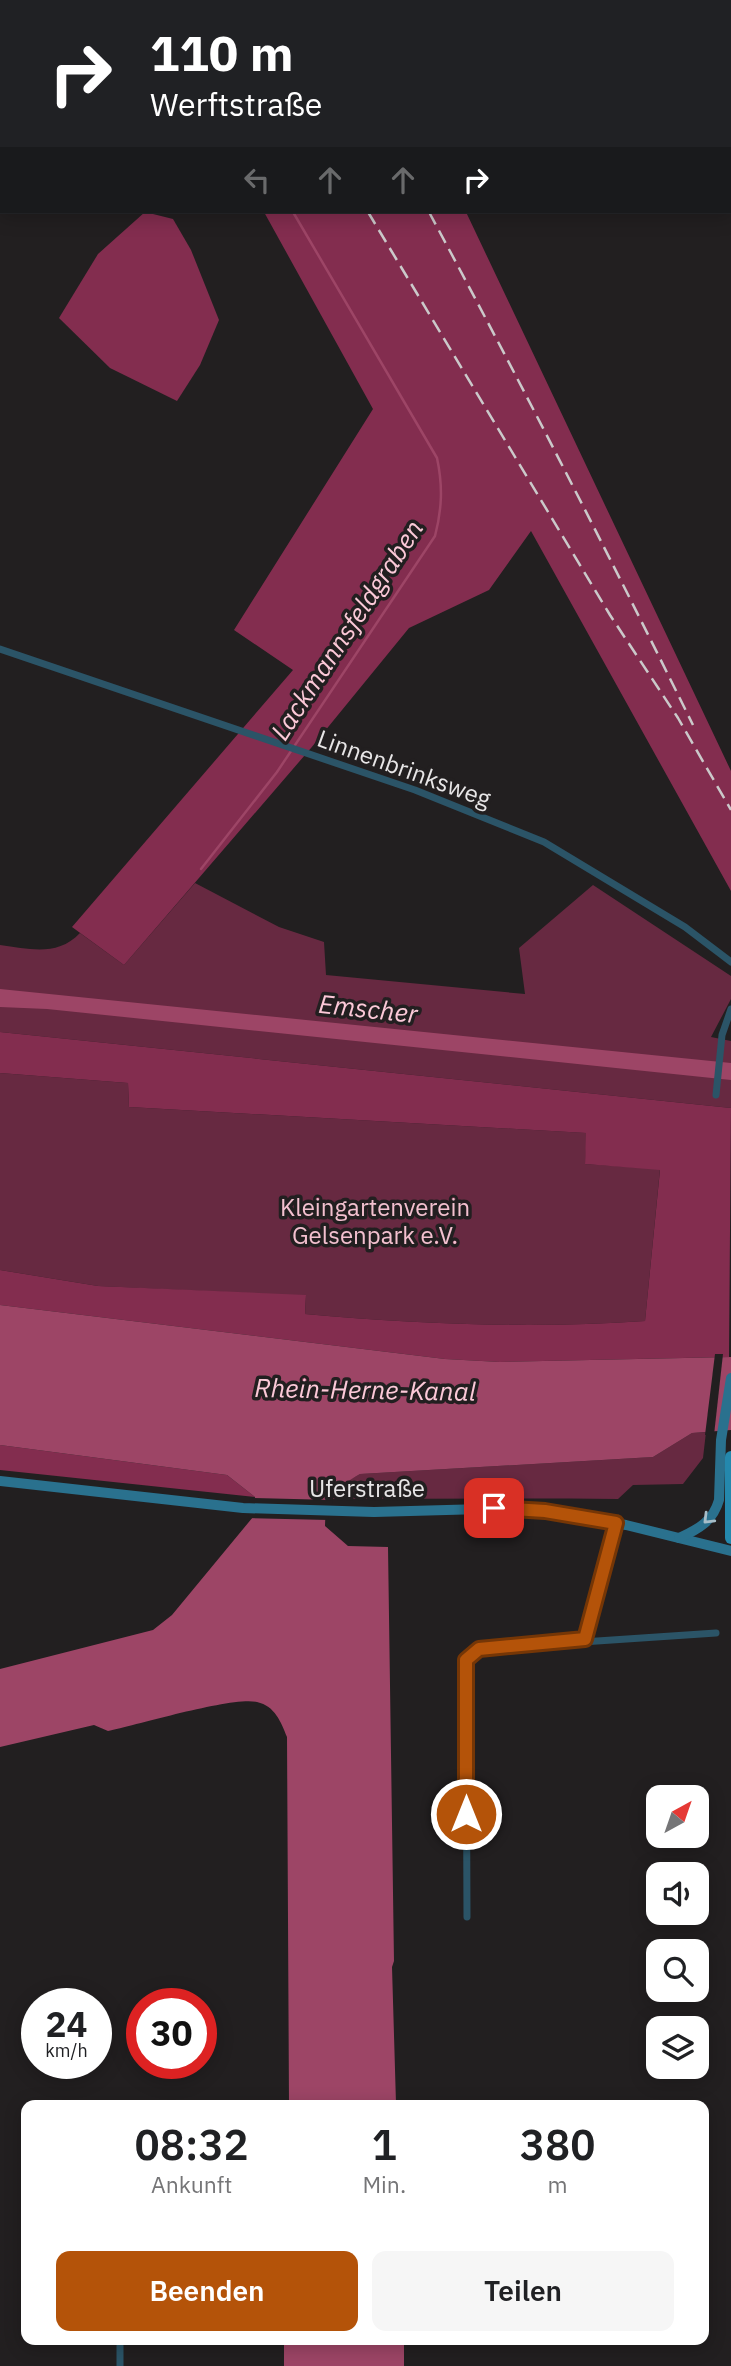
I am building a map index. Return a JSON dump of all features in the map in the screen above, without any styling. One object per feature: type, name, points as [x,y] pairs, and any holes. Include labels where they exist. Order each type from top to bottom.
[{"type":"main road","points":[[679,1538],[695,1531],[716,1513],[719,1500],[721,1440],[731,1378]]},
{"type":"main road","points":[[731,1457],[731,1538]]},
{"type":"main road","name":"Uferstraße","points":[[0,1481],[243,1508],[334,1511],[515,1508],[616,1523],[731,1550]]},
{"type":"street","name":"Linnenbrinksweg","points":[[0,649],[415,790],[544,842],[685,928],[731,962]]},
{"type":"street","points":[[716,1095],[720,1047],[731,1009]]},
{"type":"street","points":[[585,1639],[616,1523]]},
{"type":"street","points":[[467,1917],[466,1660],[479,1649],[585,1639],[716,1633]]},
{"type":"street","points":[[120,2346],[120,2366]]},
{"type":"green space","points":[[195,883],[279,927],[324,942],[326,975],[525,994],[519,948],[593,885],[731,976],[731,999],[711,1037],[731,1041],[731,1108],[0,1032],[0,945],[43,950],[62,946],[80,933],[124,965]]},
{"type":"green space","name":"Kleingartenverein Gelsenpark e.V.","points":[[0,1073],[128,1083],[129,1107],[587,1133],[585,1164],[660,1169],[645,1321],[517,1325],[347,1318],[305,1314],[306,1296],[98,1286],[0,1270]]},
{"type":"green space","points":[[706,1432],[703,1458],[683,1484],[633,1485],[618,1499],[330,1499],[336,1487],[360,1474],[653,1457],[692,1433]]},
{"type":"shaded area","points":[[143,214],[173,219],[191,250],[219,320],[200,365],[177,401],[110,368],[59,318],[98,254]]},
{"type":"shaded area","points":[[265,214],[467,214],[731,771],[731,891],[531,531],[489,590],[409,628],[311,748],[124,965],[72,927],[293,670],[234,630],[373,409]]},
{"type":"shaded area","points":[[0,1032],[731,1108],[729,1357],[500,1362],[445,1359],[0,1305],[0,1270],[98,1286],[306,1295],[305,1314],[347,1318],[518,1325],[645,1321],[660,1170],[585,1164],[586,1133],[129,1107],[128,1083],[0,1073]]},
{"type":"shaded area","points":[[0,1445],[227,1475],[255,1497],[0,1470]]},
{"type":"water","points":[[0,989],[731,1063],[731,1080],[47,1009],[0,1007]]},
{"type":"water","name":"Rhein-Herne-Kanal","points":[[0,1305],[445,1359],[500,1362],[731,1357],[731,1430],[692,1433],[653,1457],[360,1474],[339,1489],[330,1500],[325,1526],[348,1546],[388,1547],[396,2100],[289,2100],[287,1737],[273,1711],[257,1702],[228,1703],[108,1731],[94,1725],[0,1747],[0,1669],[153,1630],[172,1615],[253,1517],[255,1497],[227,1475],[0,1445]]},
{"type":"water","points":[[284,2345],[404,2345],[404,2366],[284,2366]]},
{"type":"pier","points":[[715,1354],[723,1354],[714,1435],[705,1435]]},
{"type":"pier","points":[[250,1498],[333,1500],[328,1520],[248,1518]]},
{"type":"waterway","name":"Lackmannsfeldgraben","points":[[201,869],[277,772],[435,536],[439,516],[441,488],[437,458],[294,214]]},
{"type":"railway","points":[[369,214],[610,615],[678,718],[731,810]]},
{"type":"railway","points":[[430,214],[563,467],[693,725]]},
{"type":"route","points":[[466,1814],[466,1660],[479,1649],[585,1639],[616,1523],[545,1511],[494,1508]]},
{"type":"water label","name":"Emscher","points":[[368,1009]]}]
